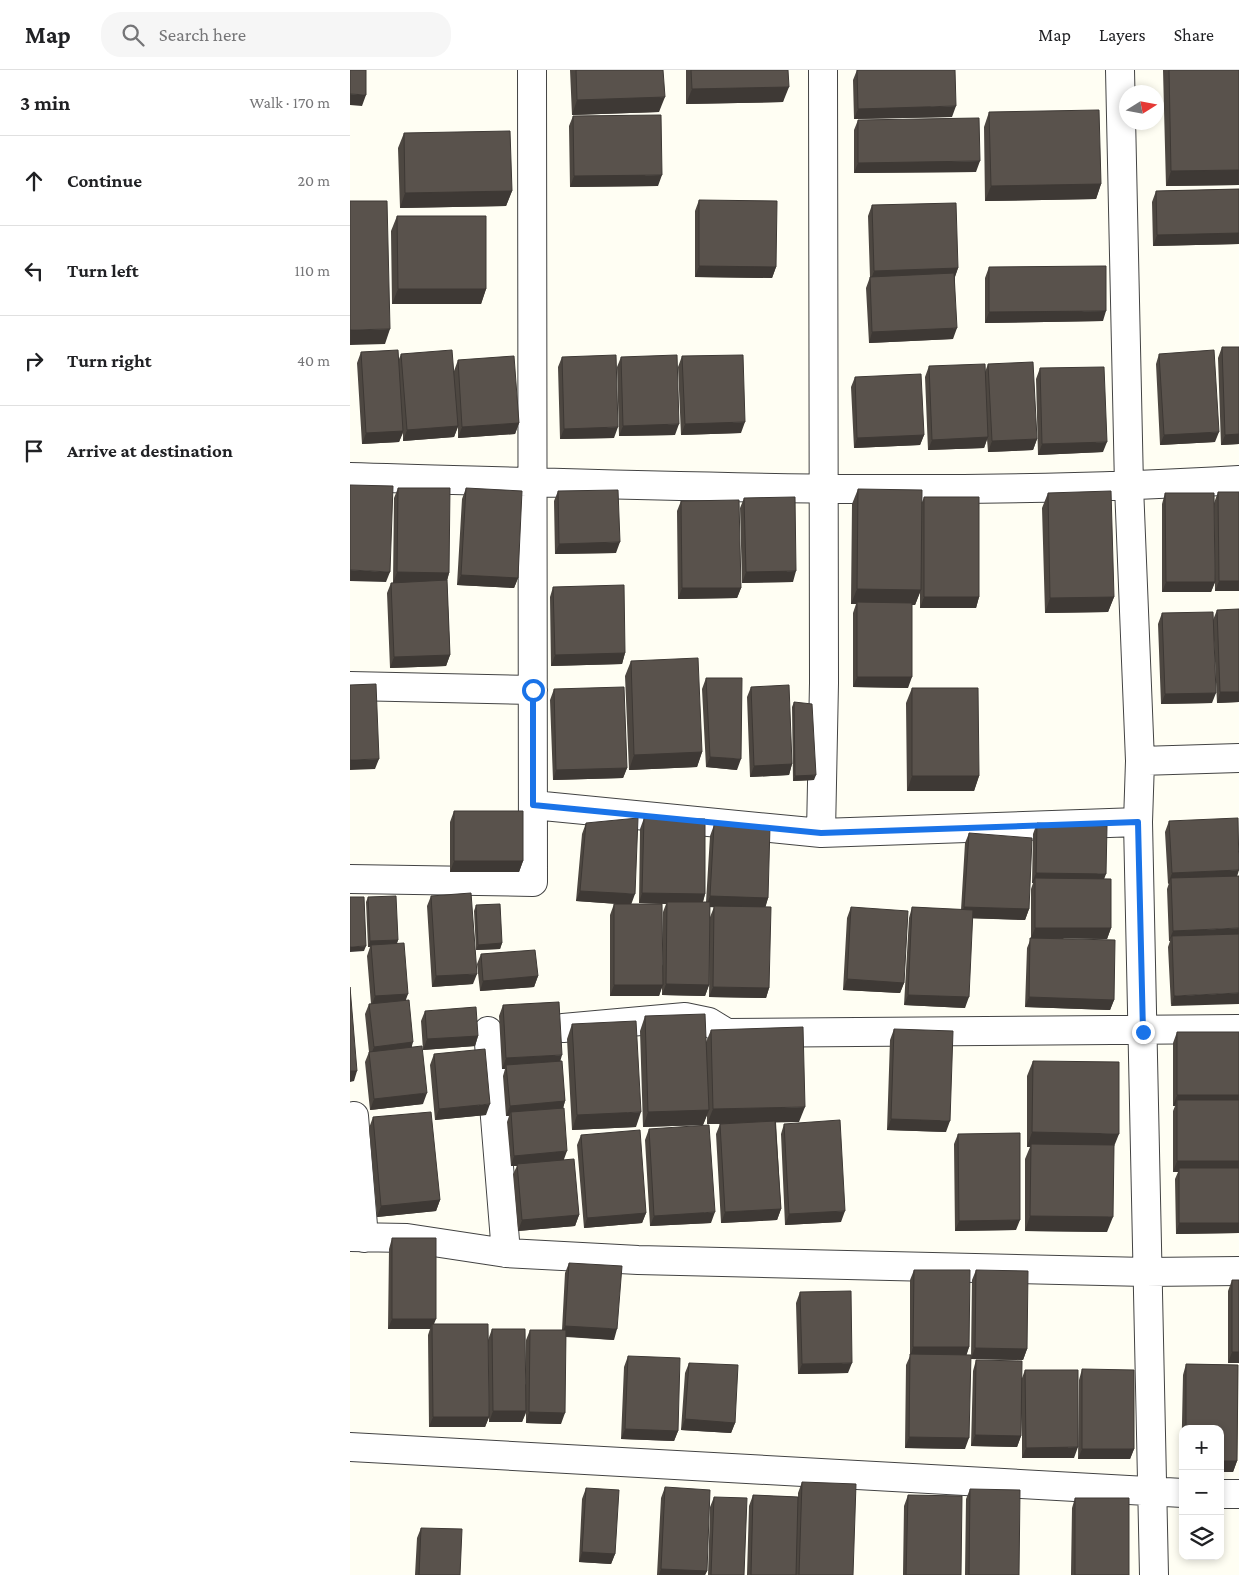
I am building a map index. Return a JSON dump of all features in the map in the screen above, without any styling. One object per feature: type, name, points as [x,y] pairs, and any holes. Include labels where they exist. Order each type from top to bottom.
[{"type":"street","points":[[350,880],[533,882],[532,70]]},
{"type":"street","points":[[821,833],[824,489],[823,70]]},
{"type":"street","points":[[1120,70],[1129,486],[1140,761],[1138,822],[1146,1272],[1154,1575]]},
{"type":"street","points":[[350,477],[824,489],[1129,486],[1239,480]]},
{"type":"street","points":[[350,686],[533,690]]},
{"type":"street","points":[[1140,761],[1239,758]]},
{"type":"street","points":[[533,805],[821,833],[1138,822]]},
{"type":"street","points":[[563,1028],[685,1017],[709,1022],[727,1033],[1143,1032],[1239,1029]]},
{"type":"street","points":[[488,1031],[506,1253]]},
{"type":"street","points":[[354,1116],[357,1238],[407,1238],[506,1253],[638,1260],[1146,1272],[1239,1271]]},
{"type":"street","points":[[350,1447],[1179,1493]]},
{"type":"street","points":[[1224,1494],[1239,1494]]},
{"type":"building","points":[[350,70],[366,70],[366,95],[350,94]]},
{"type":"building","points":[[576,70],[663,70],[665,97],[577,100]]},
{"type":"building","points":[[691,70],[788,70],[789,87],[692,89]]},
{"type":"building","points":[[857,70],[955,70],[956,106],[858,109]]},
{"type":"building","points":[[1169,70],[1239,70],[1239,170],[1171,171]]},
{"type":"building","points":[[1099,110],[1101,184],[991,186],[989,112]]},
{"type":"building","points":[[661,115],[662,175],[574,176],[573,116]]},
{"type":"building","points":[[979,118],[980,161],[858,163],[858,120]]},
{"type":"building","points":[[510,131],[512,191],[405,193],[404,133]]},
{"type":"building","points":[[1239,189],[1239,233],[1157,235],[1156,191]]},
{"type":"building","points":[[699,200],[777,201],[776,267],[699,266]]},
{"type":"building","points":[[350,201],[387,201],[390,329],[350,330]]},
{"type":"building","points":[[956,203],[958,268],[874,271],[872,205]]},
{"type":"building","points":[[397,216],[486,216],[486,289],[398,289]]},
{"type":"building","points":[[1106,266],[1106,311],[989,312],[989,267]]},
{"type":"building","points":[[954,273],[957,328],[872,332],[870,277]]},
{"type":"building","points":[[1222,347],[1239,347],[1239,434],[1225,435]]},
{"type":"building","points":[[398,350],[403,431],[366,433],[361,352]]},
{"type":"building","points":[[452,350],[458,426],[407,430],[401,354]]},
{"type":"building","points":[[1214,350],[1219,432],[1164,435],[1159,354]]},
{"type":"building","points":[[616,355],[618,427],[564,429],[562,357]]},
{"type":"building","points":[[677,355],[679,424],[623,426],[621,357]]},
{"type":"building","points":[[743,355],[745,422],[685,424],[682,356]]},
{"type":"building","points":[[514,356],[519,423],[462,427],[458,360]]},
{"type":"building","points":[[1033,362],[1037,439],[992,441],[988,364]]},
{"type":"building","points":[[985,364],[988,437],[932,440],[929,366]]},
{"type":"building","points":[[1104,367],[1107,442],[1042,444],[1040,368]]},
{"type":"building","points":[[921,374],[924,435],[857,438],[855,377]]},
{"type":"building","points":[[350,485],[393,486],[390,572],[350,570]]},
{"type":"building","points":[[398,488],[450,488],[449,573],[397,572]]},
{"type":"building","points":[[466,488],[522,491],[518,578],[461,575]]},
{"type":"building","points":[[858,489],[922,490],[921,590],[857,589]]},
{"type":"building","points":[[618,490],[620,542],[559,544],[558,491]]},
{"type":"building","points":[[1111,491],[1114,597],[1050,598],[1048,493]]},
{"type":"building","points":[[1218,492],[1239,492],[1239,581],[1219,581]]},
{"type":"building","points":[[1165,493],[1214,493],[1215,582],[1166,582]]},
{"type":"building","points":[[795,497],[796,571],[746,572],[744,498]]},
{"type":"building","points":[[924,497],[979,497],[979,597],[924,597]]},
{"type":"building","points":[[739,500],[741,588],[682,588],[681,501]]},
{"type":"building","points":[[447,580],[450,655],[394,657],[391,583]]},
{"type":"building","points":[[624,585],[625,653],[555,655],[553,587]]},
{"type":"building","points":[[857,602],[912,603],[912,677],[857,677]]},
{"type":"building","points":[[1239,609],[1239,692],[1220,692],[1217,610]]},
{"type":"building","points":[[1213,612],[1216,693],[1165,694],[1162,613]]},
{"type":"building","points":[[698,658],[702,752],[634,755],[631,661]]},
{"type":"building","points":[[706,678],[742,678],[741,759],[710,757]]},
{"type":"building","points":[[376,684],[379,759],[350,760],[350,685]]},
{"type":"building","points":[[789,685],[792,764],[754,766],[751,687]]},
{"type":"building","points":[[624,687],[627,768],[556,770],[554,689]]},
{"type":"building","points":[[912,688],[978,688],[979,776],[912,776]]},
{"type":"building","points":[[794,702],[812,704],[816,775],[795,776]]},
{"type":"building","points":[[454,811],[523,811],[523,861],[454,861]]},
{"type":"building","points":[[638,818],[635,894],[580,891],[586,823]]},
{"type":"building","points":[[644,818],[705,819],[705,894],[642,893]]},
{"type":"building","points":[[1238,818],[1239,870],[1172,873],[1169,821]]},
{"type":"building","points":[[1037,823],[1107,826],[1106,874],[1036,873]]},
{"type":"building","points":[[714,825],[770,826],[768,898],[710,896]]},
{"type":"building","points":[[969,833],[1032,838],[1029,909],[964,907]]},
{"type":"building","points":[[1239,876],[1239,928],[1173,931],[1171,878]]},
{"type":"building","points":[[1035,878],[1111,879],[1111,928],[1035,928]]},
{"type":"building","points":[[471,893],[477,974],[436,976],[431,896]]},
{"type":"building","points":[[396,896],[398,940],[370,941],[368,897]]},
{"type":"building","points":[[350,897],[364,897],[366,946],[350,947]]},
{"type":"building","points":[[667,902],[710,902],[709,985],[666,984]]},
{"type":"building","points":[[500,904],[502,943],[478,945],[476,905]]},
{"type":"building","points":[[614,904],[662,904],[663,985],[614,985]]},
{"type":"building","points":[[714,906],[771,907],[769,988],[713,987]]},
{"type":"building","points":[[851,907],[908,911],[904,983],[847,979]]},
{"type":"building","points":[[912,907],[973,910],[969,997],[908,995]]},
{"type":"building","points":[[1239,934],[1239,993],[1174,996],[1172,936]]},
{"type":"building","points":[[1030,938],[1115,940],[1114,1000],[1029,997]]},
{"type":"building","points":[[404,943],[408,994],[375,996],[371,945]]},
{"type":"building","points":[[535,950],[538,976],[483,981],[481,954]]},
{"type":"building","points":[[350,987],[357,1071],[350,1071]]},
{"type":"building","points":[[409,1000],[413,1042],[374,1047],[369,1004]]},
{"type":"building","points":[[559,1002],[562,1055],[506,1058],[503,1005]]},
{"type":"building","points":[[476,1007],[478,1036],[427,1039],[425,1011]]},
{"type":"building","points":[[705,1014],[709,1110],[648,1112],[645,1016]]},
{"type":"building","points":[[636,1021],[641,1112],[577,1115],[572,1024]]},
{"type":"building","points":[[803,1027],[805,1107],[713,1109],[711,1030]]},
{"type":"building","points":[[894,1029],[953,1031],[950,1121],[891,1119]]},
{"type":"building","points":[[1177,1032],[1239,1032],[1239,1095],[1177,1095]]},
{"type":"building","points":[[422,1046],[427,1093],[374,1099],[369,1052]]},
{"type":"building","points":[[485,1049],[490,1104],[439,1109],[434,1054]]},
{"type":"building","points":[[562,1061],[565,1101],[510,1106],[506,1065]]},
{"type":"building","points":[[1033,1061],[1119,1062],[1119,1134],[1032,1132]]},
{"type":"building","points":[[1177,1100],[1239,1100],[1239,1161],[1177,1161]]},
{"type":"building","points":[[564,1108],[567,1151],[514,1156],[511,1112]]},
{"type":"building","points":[[431,1112],[440,1200],[381,1206],[373,1117]]},
{"type":"building","points":[[840,1120],[845,1211],[789,1214],[784,1124]]},
{"type":"building","points":[[775,1121],[781,1209],[725,1212],[720,1124]]},
{"type":"building","points":[[709,1125],[715,1212],[654,1216],[649,1129]]},
{"type":"building","points":[[640,1130],[646,1213],[587,1218],[581,1135]]},
{"type":"building","points":[[1020,1133],[1020,1220],[959,1221],[958,1134]]},
{"type":"building","points":[[1031,1144],[1114,1145],[1113,1217],[1030,1216]]},
{"type":"building","points":[[574,1159],[579,1215],[522,1220],[517,1164]]},
{"type":"building","points":[[1179,1168],[1239,1168],[1239,1223],[1179,1223]]},
{"type":"building","points":[[392,1238],[436,1238],[436,1319],[392,1319]]},
{"type":"building","points":[[569,1263],[622,1266],[617,1329],[565,1326]]},
{"type":"building","points":[[914,1270],[970,1270],[969,1347],[913,1347]]},
{"type":"building","points":[[976,1270],[1028,1271],[1027,1349],[975,1348]]},
{"type":"building","points":[[1232,1280],[1239,1280],[1239,1352],[1232,1352]]},
{"type":"building","points":[[851,1291],[852,1363],[802,1364],[800,1292]]},
{"type":"building","points":[[432,1324],[488,1324],[489,1417],[433,1417]]},
{"type":"building","points":[[492,1329],[525,1329],[526,1411],[493,1411]]},
{"type":"building","points":[[530,1330],[566,1330],[565,1413],[529,1412]]},
{"type":"building","points":[[910,1354],[971,1355],[969,1438],[909,1437]]},
{"type":"building","points":[[628,1356],[680,1358],[678,1431],[625,1429]]},
{"type":"building","points":[[976,1360],[1022,1361],[1021,1436],[975,1435]]},
{"type":"building","points":[[689,1363],[738,1365],[735,1423],[685,1419]]},
{"type":"building","points":[[1186,1364],[1238,1365],[1237,1461],[1224,1461],[1224,1425],[1186,1425]]},
{"type":"building","points":[[1082,1369],[1134,1370],[1134,1449],[1082,1449]]},
{"type":"building","points":[[1025,1370],[1078,1370],[1078,1447],[1026,1448]]},
{"type":"building","points":[[802,1482],[856,1484],[853,1575],[799,1575]]},
{"type":"building","points":[[665,1487],[710,1490],[707,1571],[661,1569]]},
{"type":"building","points":[[586,1488],[619,1490],[615,1554],[582,1552]]},
{"type":"building","points":[[970,1489],[1020,1490],[1019,1575],[969,1575]]},
{"type":"building","points":[[753,1495],[798,1497],[796,1575],[751,1575]]},
{"type":"building","points":[[908,1495],[962,1496],[961,1575],[906,1575]]},
{"type":"building","points":[[714,1497],[747,1498],[744,1575],[711,1575]]},
{"type":"building","points":[[1075,1498],[1129,1498],[1129,1575],[1075,1575]]},
{"type":"building","points":[[421,1528],[462,1529],[460,1575],[419,1575]]},
{"type":"route","points":[[533,690],[533,805],[821,833],[1138,822],[1143,1032]]}]
